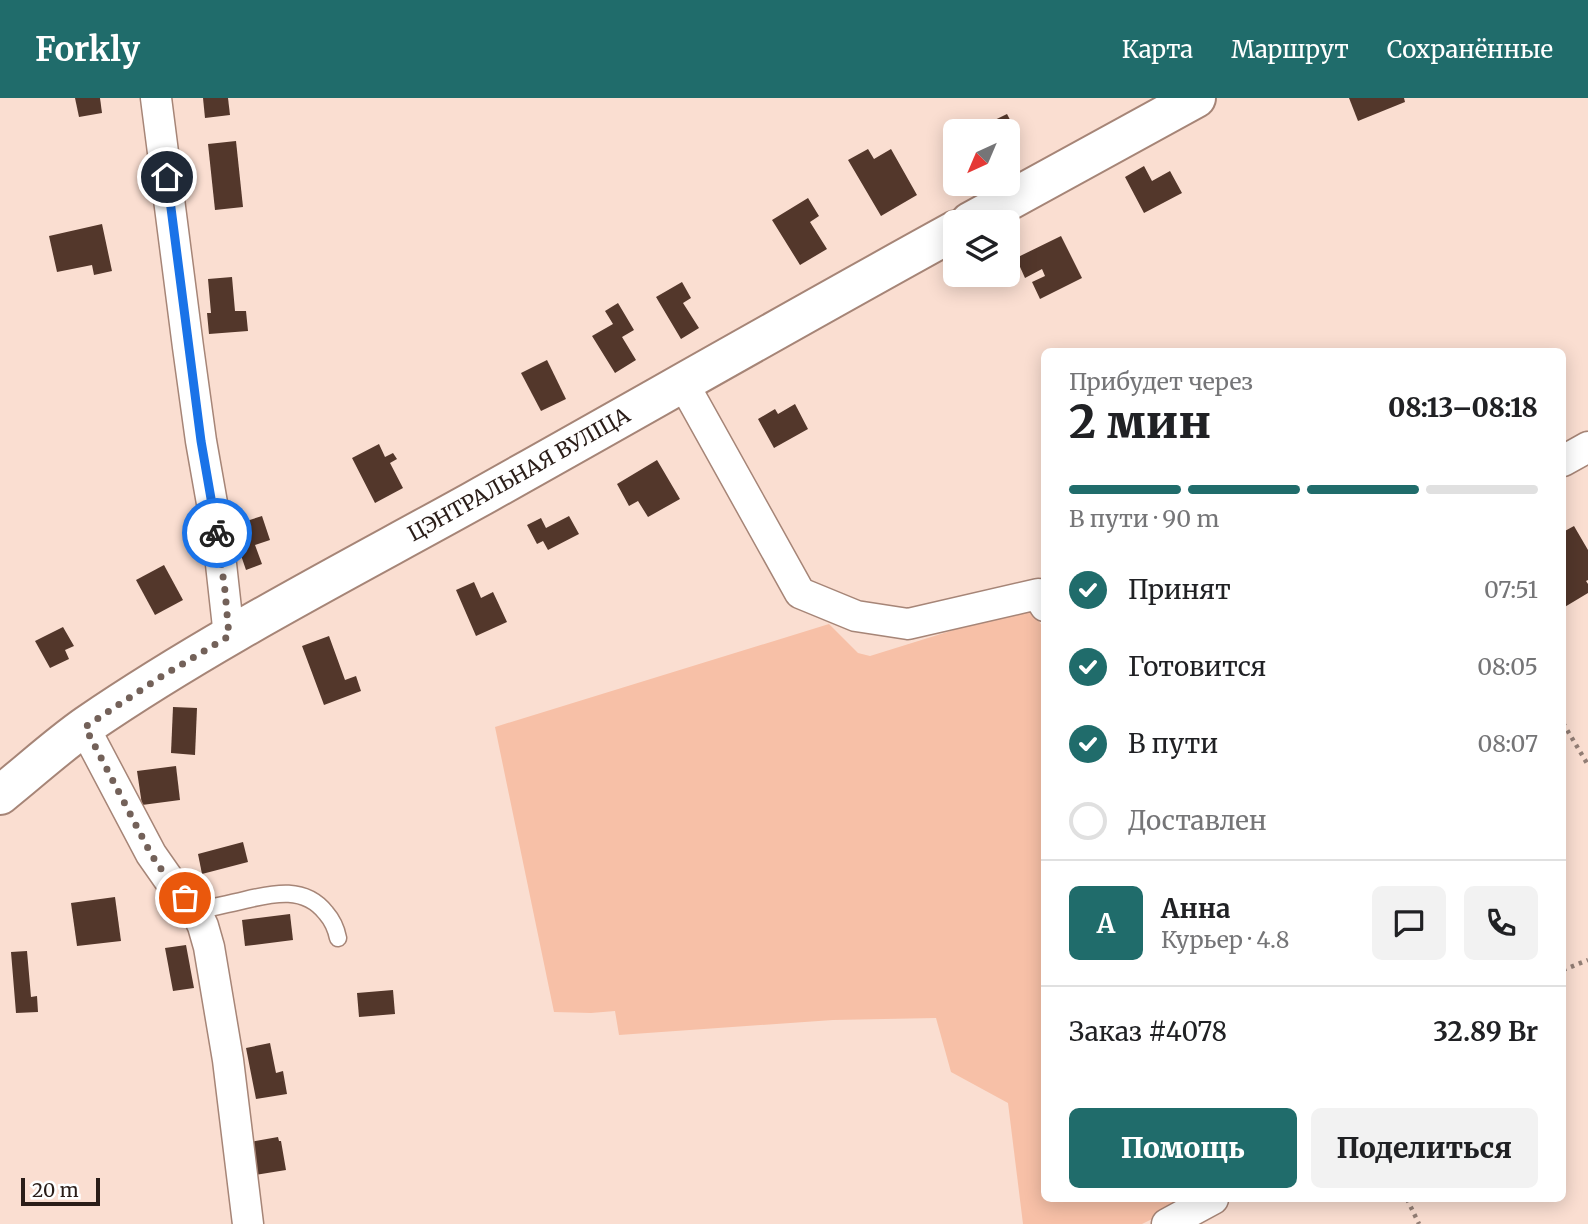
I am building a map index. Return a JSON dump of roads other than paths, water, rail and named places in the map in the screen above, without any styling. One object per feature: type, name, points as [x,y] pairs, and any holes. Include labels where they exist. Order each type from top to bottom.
[{"type":"street","points":[[156,98],[189,360],[220,550],[229,636]]},
{"type":"street","points":[[992,210],[1196,98]]},
{"type":"street","name":"ЦЭНТРАЛЬНАЯ ВУЛІЦА","points":[[0,795],[85,727],[229,636],[943,237]]},
{"type":"street","points":[[683,383],[800,593],[856,616],[908,624],[1038,594],[1041,599]]},
{"type":"street","points":[[1566,459],[1588,447]]},
{"type":"street","points":[[85,727],[151,854],[172,884],[196,911],[203,926],[228,1060],[248,1224]]},
{"type":"street","points":[[1167,1224],[1207,1202]]},
{"type":"lane","points":[[196,911],[263,896],[297,894],[322,908],[337,928],[338,938]]}]
